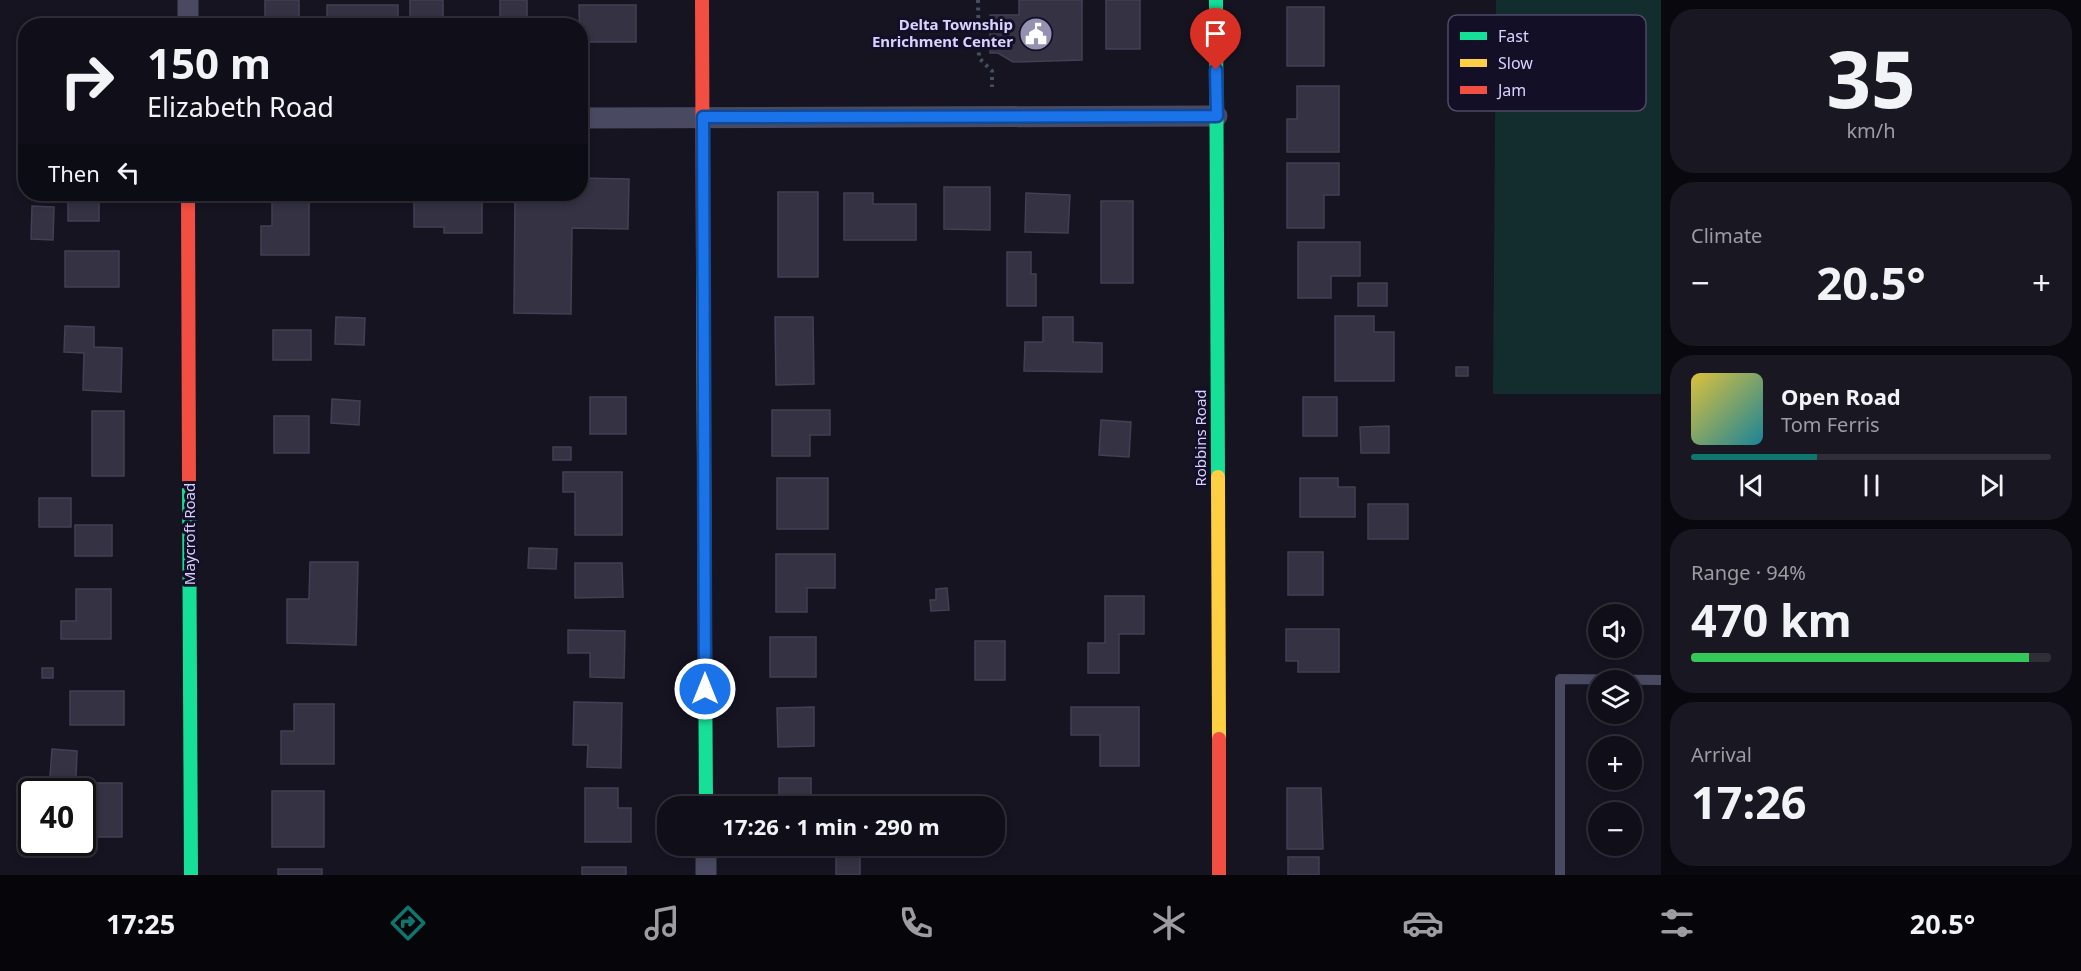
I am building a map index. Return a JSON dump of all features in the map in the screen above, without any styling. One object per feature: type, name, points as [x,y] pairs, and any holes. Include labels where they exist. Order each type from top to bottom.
[{"type":"street","points":[[188,0],[188,18]]},
{"type":"street","points":[[702,0],[706,796]]},
{"type":"street","name":"Robbins Road","points":[[1216,0],[1219,875]]},
{"type":"street","points":[[588,118],[1217,116]]},
{"type":"street","name":"Maycroft Road","points":[[188,201],[191,875]]},
{"type":"street","points":[[706,856],[706,875]]},
{"type":"lane","points":[[1560,875],[1560,679],[1661,680]]},
{"type":"path","points":[[978,0],[979,58],[992,71],[992,87]]},
{"type":"green space","points":[[1496,0],[1661,0],[1661,394],[1493,394],[1495,111],[1646,111],[1646,15],[1496,15]]},
{"type":"building","points":[[265,0],[299,0],[299,18],[265,18]]},
{"type":"building","points":[[410,0],[443,0],[443,18],[410,18]]},
{"type":"building","points":[[500,0],[527,0],[527,18],[500,18]]},
{"type":"building","name":"Delta Township Enrichment Center","points":[[1019,0],[1082,0],[1082,60],[1013,62],[998,53],[990,53],[990,15],[1019,15]]},
{"type":"building","points":[[1106,0],[1140,0],[1140,49],[1106,49]]},
{"type":"building","points":[[327,5],[398,5],[398,18],[327,18]]},
{"type":"building","points":[[579,5],[636,5],[636,42],[588,42],[588,18],[579,18]]},
{"type":"building","points":[[1287,7],[1324,7],[1324,66],[1287,66]]},
{"type":"building","points":[[1297,86],[1339,86],[1339,152],[1287,152],[1287,119],[1297,119]]},
{"type":"building","points":[[1287,163],[1339,163],[1339,195],[1324,195],[1324,228],[1287,228]]},
{"type":"building","points":[[588,178],[629,179],[628,229],[572,228],[571,314],[514,313],[515,201],[588,201]]},
{"type":"building","points":[[944,187],[990,187],[990,230],[944,229]]},
{"type":"building","points":[[778,192],[818,192],[818,277],[778,277]]},
{"type":"building","points":[[844,193],[873,193],[873,204],[916,204],[916,240],[844,240]]},
{"type":"building","points":[[1026,193],[1070,195],[1068,233],[1025,232]]},
{"type":"building","points":[[68,201],[99,201],[99,221],[68,221]]},
{"type":"building","points":[[272,201],[309,201],[309,255],[261,255],[261,226],[272,226]]},
{"type":"building","points":[[414,201],[482,201],[482,233],[444,233],[444,227],[414,227]]},
{"type":"building","points":[[1101,201],[1133,201],[1133,283],[1101,283]]},
{"type":"building","points":[[32,206],[54,207],[53,240],[31,239]]},
{"type":"building","points":[[1298,242],[1360,242],[1360,276],[1331,276],[1331,298],[1298,298]]},
{"type":"building","points":[[65,251],[119,251],[119,287],[65,287]]},
{"type":"building","points":[[1007,252],[1031,252],[1031,274],[1036,274],[1036,306],[1007,306]]},
{"type":"building","points":[[1358,283],[1387,283],[1387,306],[1358,306]]},
{"type":"building","points":[[1335,316],[1374,316],[1374,332],[1394,332],[1394,381],[1335,381]]},
{"type":"building","points":[[336,317],[365,318],[364,345],[335,344]]},
{"type":"building","points":[[775,317],[813,317],[814,384],[776,385]]},
{"type":"building","points":[[1043,317],[1073,317],[1073,342],[1102,343],[1102,372],[1024,371],[1025,342],[1043,342]]},
{"type":"building","points":[[65,326],[94,327],[94,347],[122,348],[121,392],[83,390],[84,353],[64,352]]},
{"type":"building","points":[[273,330],[311,330],[311,360],[273,360]]},
{"type":"building","points":[[1456,367],[1468,367],[1468,376],[1456,376]]},
{"type":"building","points":[[590,397],[626,397],[626,434],[590,434]]},
{"type":"building","points":[[1303,397],[1337,397],[1337,436],[1303,436]]},
{"type":"building","points":[[332,399],[360,401],[359,425],[331,423]]},
{"type":"building","points":[[772,410],[830,410],[830,435],[810,435],[810,456],[772,456]]},
{"type":"building","points":[[92,411],[124,411],[124,476],[92,476]]},
{"type":"building","points":[[274,416],[309,416],[309,453],[274,453]]},
{"type":"building","points":[[1101,420],[1131,422],[1129,457],[1099,455]]},
{"type":"building","points":[[1389,426],[1389,453],[1361,453],[1360,427]]},
{"type":"building","points":[[553,447],[571,447],[571,460],[553,460]]},
{"type":"building","points":[[563,472],[622,472],[622,535],[575,535],[575,492],[563,492]]},
{"type":"building","points":[[777,478],[828,478],[828,529],[777,529]]},
{"type":"building","points":[[1300,478],[1338,478],[1338,487],[1355,487],[1355,517],[1300,517]]},
{"type":"building","points":[[39,498],[71,498],[71,527],[39,527]]},
{"type":"building","points":[[1368,504],[1408,504],[1408,539],[1368,539]]},
{"type":"building","points":[[75,525],[112,525],[112,556],[75,556]]},
{"type":"building","points":[[529,548],[557,549],[556,569],[528,568]]},
{"type":"building","points":[[1288,552],[1323,552],[1323,595],[1288,595]]},
{"type":"building","points":[[776,554],[835,554],[835,588],[807,588],[807,612],[776,612]]},
{"type":"building","points":[[310,562],[358,562],[356,645],[287,643],[287,599],[309,599]]},
{"type":"building","points":[[575,563],[622,563],[623,597],[575,598]]},
{"type":"building","points":[[947,588],[949,610],[931,611],[930,600],[936,600],[936,589]]},
{"type":"building","points":[[76,589],[111,589],[111,639],[61,639],[61,621],[76,621]]},
{"type":"building","points":[[1105,596],[1144,596],[1144,634],[1119,634],[1119,673],[1088,673],[1088,643],[1105,643]]},
{"type":"building","points":[[1286,629],[1339,629],[1339,672],[1298,672],[1298,661],[1286,661]]},
{"type":"building","points":[[568,630],[625,631],[624,678],[590,677],[590,653],[568,653]]},
{"type":"building","points":[[770,637],[816,637],[816,677],[770,677]]},
{"type":"building","points":[[975,641],[1005,641],[1005,680],[975,680]]},
{"type":"building","points":[[42,668],[53,668],[53,678],[42,678]]},
{"type":"building","points":[[70,691],[124,691],[124,725],[70,725]]},
{"type":"building","points":[[574,702],[622,703],[621,768],[587,767],[588,745],[573,745]]},
{"type":"building","points":[[294,704],[334,704],[334,764],[281,764],[281,731],[294,731]]},
{"type":"building","points":[[814,707],[814,746],[778,747],[777,708]]},
{"type":"building","points":[[1071,707],[1139,707],[1139,766],[1100,766],[1100,735],[1071,735]]},
{"type":"building","points":[[52,749],[77,751],[76,778],[50,777]]},
{"type":"building","points":[[779,778],[811,778],[811,796],[779,796]]},
{"type":"building","points":[[96,783],[122,783],[122,837],[96,837]]},
{"type":"building","points":[[585,788],[618,788],[618,808],[631,808],[631,842],[585,842]]},
{"type":"building","points":[[1287,788],[1321,788],[1323,849],[1287,849]]},
{"type":"building","points":[[272,791],[324,791],[324,847],[272,847]]},
{"type":"building","points":[[836,856],[860,856],[860,875],[836,875]]},
{"type":"building","points":[[1288,857],[1319,857],[1319,875],[1288,875]]},
{"type":"building","points":[[582,867],[626,867],[626,875],[582,875]]},
{"type":"building","points":[[278,869],[322,869],[322,875],[278,875]]},
{"type":"traffic: fast","points":[[1216,0],[1218,477]]},
{"type":"traffic: fast","points":[[189,484],[191,875]]},
{"type":"traffic: fast","points":[[705,639],[706,796]]},
{"type":"traffic: slow","points":[[703,275],[705,639]]},
{"type":"traffic: slow","points":[[1218,477],[1219,739]]},
{"type":"traffic: jam","points":[[702,0],[703,275]]},
{"type":"traffic: jam","points":[[188,201],[189,484]]},
{"type":"traffic: jam","points":[[1219,739],[1219,875]]},
{"type":"place","name":"Delta Township Enrichment Center","points":[[1036,34]]},
{"type":"route","points":[[705,689],[703,117],[1217,116],[1216,70]]}]
